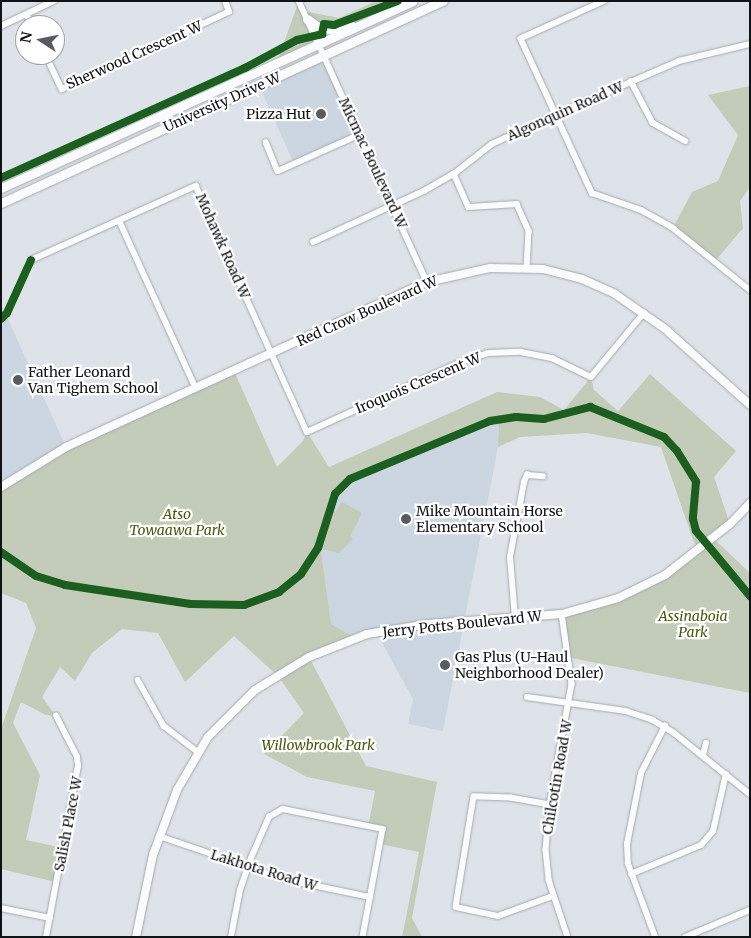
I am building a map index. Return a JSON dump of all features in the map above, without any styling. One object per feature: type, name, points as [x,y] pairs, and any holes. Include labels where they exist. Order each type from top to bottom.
[{"type":"main road","name":"University Drive W","points":[[1,188],[413,1]]},
{"type":"main road","name":"University Drive W","points":[[1,203],[442,1]]},
{"type":"main road","points":[[307,19],[318,27],[328,30],[364,24]]},
{"type":"street","points":[[1,26],[54,1]]},
{"type":"street","name":"Sherwood Crescent W","points":[[51,65],[62,89],[230,12],[225,1]]},
{"type":"street","name":"Micmac Boulevard W","points":[[299,1],[427,282]]},
{"type":"street","points":[[605,1],[521,38],[592,193],[641,210],[672,228],[750,290]]},
{"type":"street","name":"Algonquin Road W","points":[[313,242],[392,206],[454,174],[492,144],[555,115],[679,61],[750,44]]},
{"type":"street","points":[[631,81],[653,123],[685,141]]},
{"type":"street","points":[[266,142],[278,171],[359,135]]},
{"type":"street","points":[[454,174],[469,207],[518,204],[529,231],[527,267]]},
{"type":"street","name":"Mohawk Road W","points":[[31,260],[120,222],[196,186],[272,354]]},
{"type":"street","points":[[120,222],[196,388]]},
{"type":"street","name":"Red Crow Boulevard W","points":[[1,487],[48,456],[427,282],[471,270],[527,267],[562,273],[600,286],[644,313],[750,405]]},
{"type":"street","name":"Iroquois Crescent W","points":[[272,354],[307,432],[461,362],[488,353],[521,352],[552,358],[591,377],[644,313]]},
{"type":"street","points":[[515,618],[510,557],[524,482],[527,475],[543,476]]},
{"type":"street","name":"Jerry Potts Boulevard W","points":[[136,937],[143,896],[159,836],[177,790],[198,752],[238,705],[255,690],[324,649],[354,637],[394,628],[562,614],[618,598],[665,575],[725,528],[750,503]]},
{"type":"street","name":"Chilcotin Road W","points":[[562,614],[571,658],[570,702],[550,806],[546,850],[553,896],[568,937]]},
{"type":"street","points":[[138,680],[164,726],[198,752]]},
{"type":"street","points":[[527,697],[626,710],[664,726],[750,794]]},
{"type":"street","name":"Salish Place W","points":[[46,937],[78,766],[56,716]]},
{"type":"street","points":[[655,937],[631,874],[627,844],[638,785],[664,726]]},
{"type":"street","points":[[703,755],[706,743]]},
{"type":"street","points":[[631,874],[702,845],[712,831],[726,774]]},
{"type":"street","points":[[550,806],[511,798],[474,797],[456,908],[498,916],[553,896]]},
{"type":"street","points":[[231,937],[248,867],[269,817],[278,809],[383,829],[363,937]]},
{"type":"street","name":"Lakhota Road W","points":[[159,836],[288,880],[370,897]]},
{"type":"street","points":[[1,908],[50,918]]},
{"type":"street","points":[[685,937],[750,910]]},
{"type":"shaded area","points":[[324,56],[359,135],[294,164],[259,85]]},
{"type":"shaded area","name":"Father Leonard Van Tighem School","points":[[1,304],[66,447],[1,487]]},
{"type":"shaded area","name":"Mike Mountain Horse Elementary School","points":[[499,419],[498,447],[443,731],[408,724],[413,699],[376,632],[354,637],[331,624],[321,548],[337,490],[354,477]]},
{"type":"green space","points":[[299,1],[304,11],[339,18],[376,1],[413,1],[276,64]]},
{"type":"green space","points":[[750,86],[750,187],[740,201],[743,228],[716,260],[673,228],[692,192],[718,181],[738,135],[708,95]]},
{"type":"green space","points":[[234,371],[277,467],[303,441],[307,432],[329,467],[497,392],[540,397],[564,410],[591,377],[594,390],[618,411],[650,374],[736,451],[714,477],[731,527],[713,538],[750,573],[750,693],[571,658],[562,614],[595,606],[701,552],[693,540],[661,447],[587,433],[520,437],[498,447],[499,419],[490,421],[354,477],[337,490],[332,510],[335,512],[342,502],[362,513],[350,537],[353,539],[339,553],[321,549],[331,624],[354,637],[309,657],[366,766],[437,782],[412,918],[422,937],[402,937],[419,852],[380,844],[383,829],[368,827],[375,791],[307,777],[264,754],[304,713],[278,676],[234,636],[185,682],[158,633],[122,629],[92,653],[75,681],[60,667],[42,697],[56,716],[46,715],[21,702],[13,723],[40,775],[26,840],[63,848],[56,882],[1,869],[1,729],[36,628],[26,603],[1,593],[1,487],[33,465]]},
{"type":"cycle path","points":[[1,178],[245,68],[297,40],[322,34],[324,24],[334,25],[398,1]]},
{"type":"cycle path","points":[[1,319],[7,313],[31,260]]},
{"type":"cycle path","points":[[1,552],[36,576],[65,585],[191,604],[244,605],[279,592],[301,574],[318,548],[335,494],[350,479],[490,421],[516,417],[544,419],[590,407],[664,437],[677,451],[696,482],[693,519],[696,531],[750,596]]},
{"type":"place","name":"Pizza Hut","points":[[321,114]]},
{"type":"place","name":"Father Leonard Van Tighem School","points":[[18,380]]},
{"type":"place","name":"Mike Mountain Horse Elementary School","points":[[406,519]]},
{"type":"place","name":"Gas Plus (U-Haul Neighborhood Dealer)","points":[[445,665]]},
{"type":"park label","name":"Atso Towaawa Park","points":[[177,522]]},
{"type":"park label","name":"Assinaboia Park","points":[[693,624]]},
{"type":"park label","name":"Willowbrook Park","points":[[318,745]]}]
